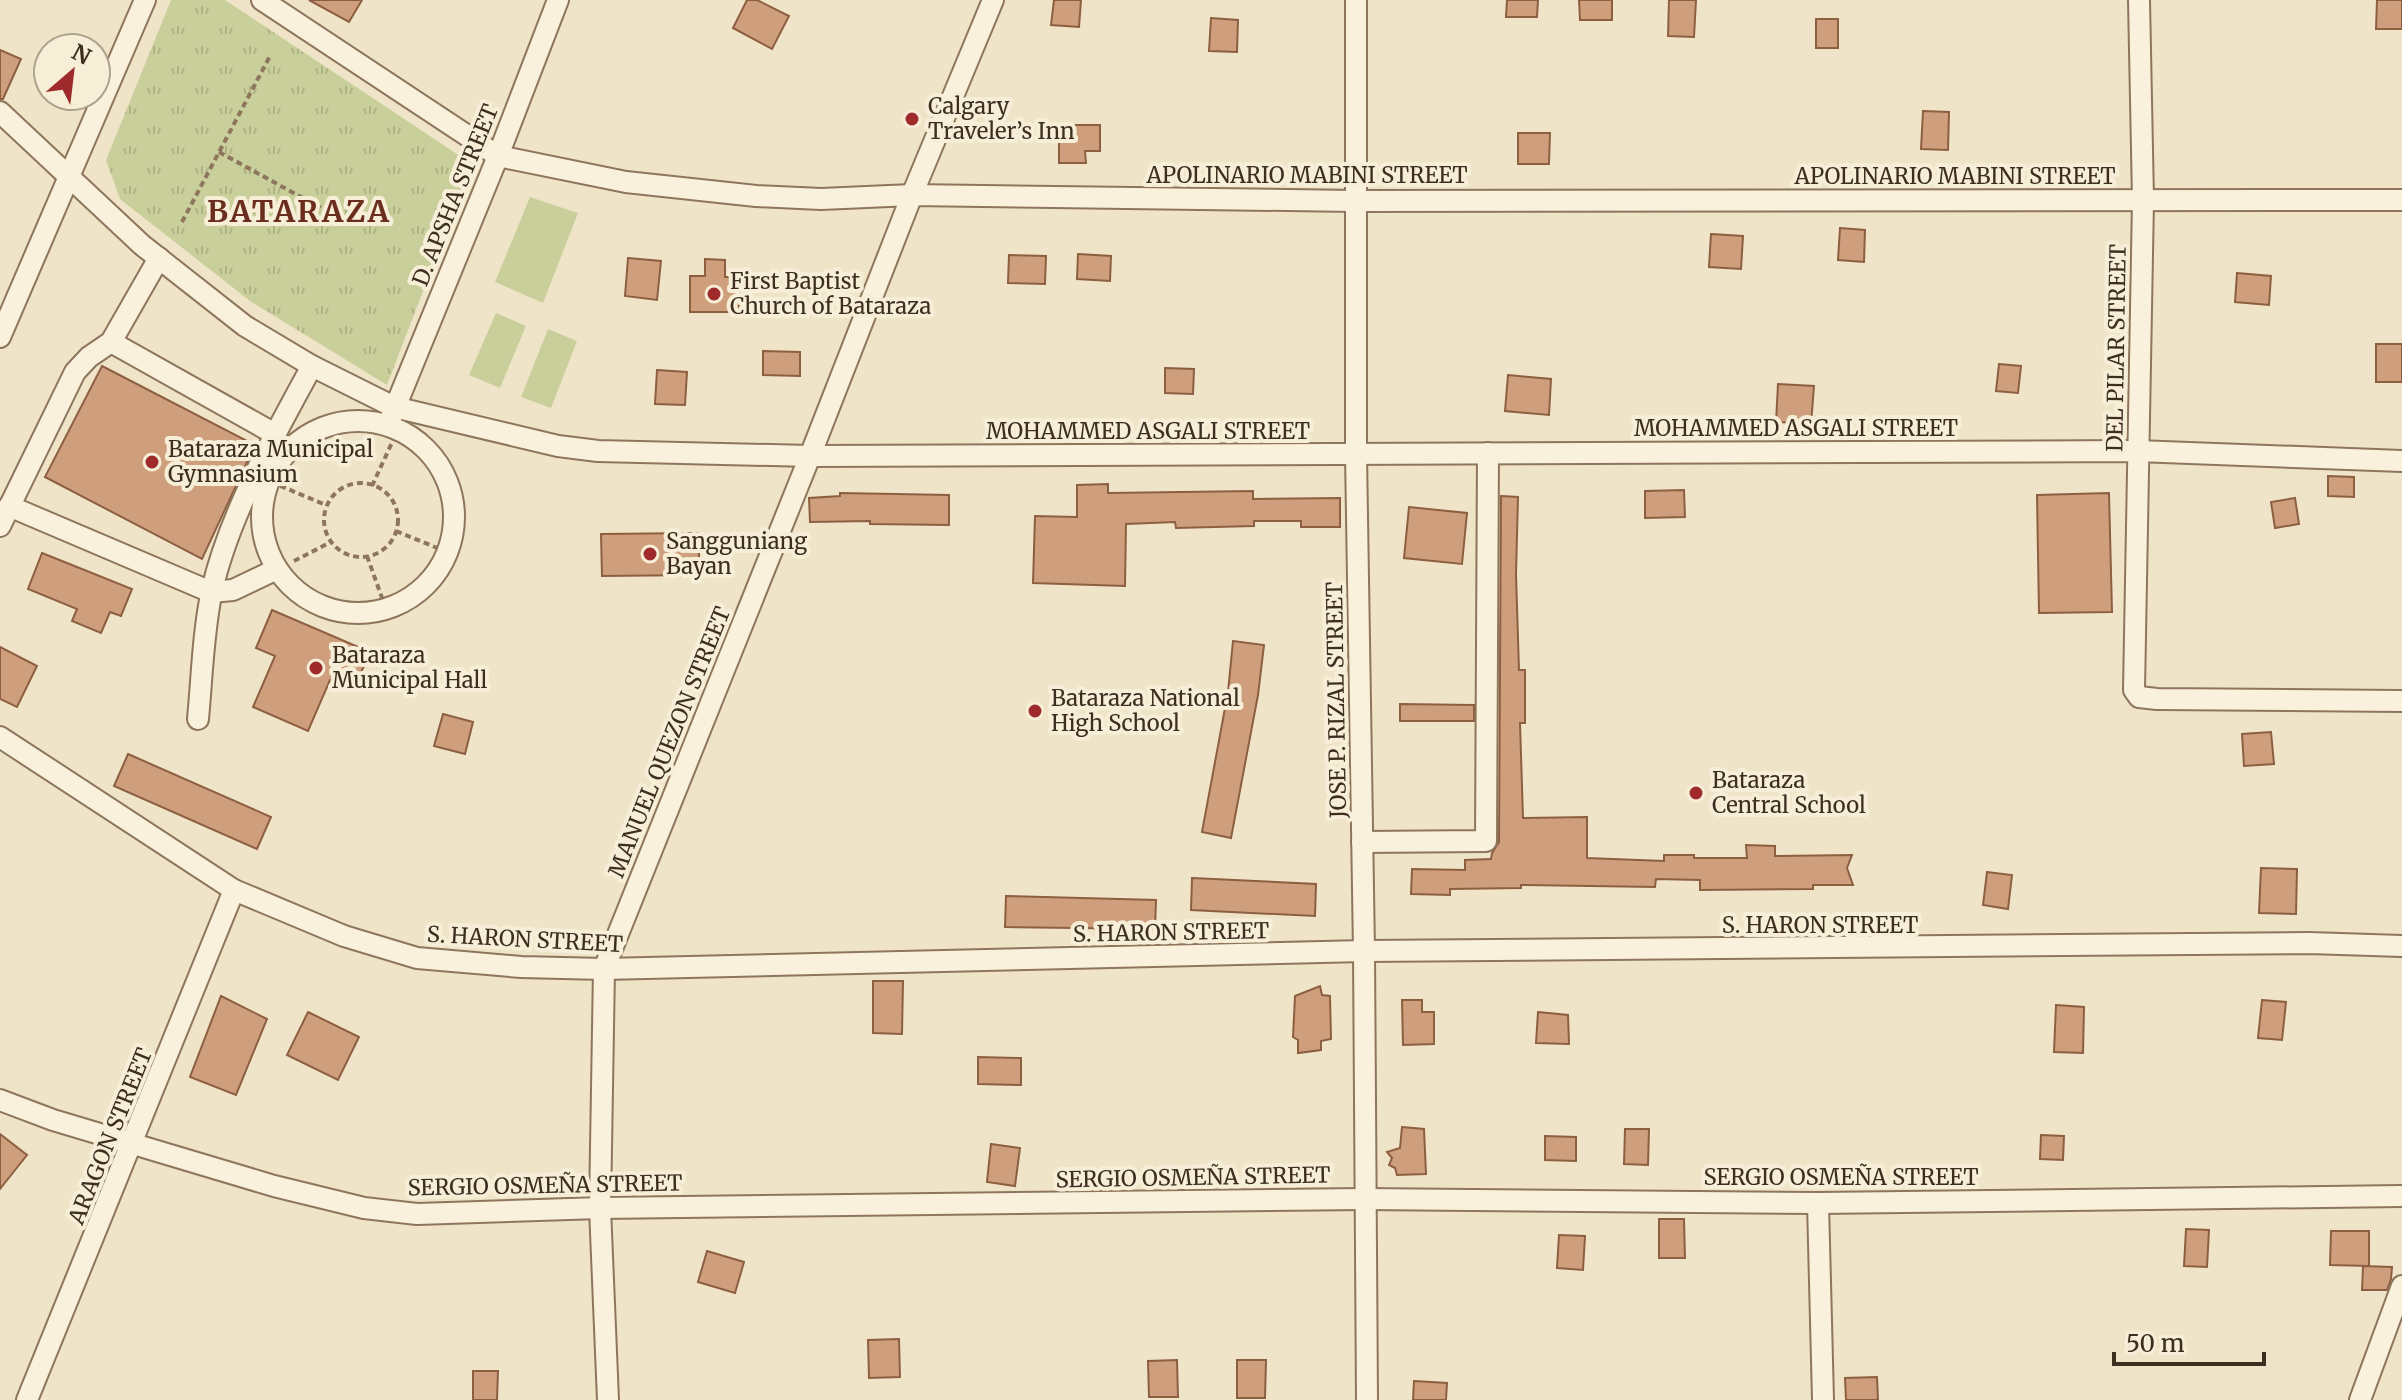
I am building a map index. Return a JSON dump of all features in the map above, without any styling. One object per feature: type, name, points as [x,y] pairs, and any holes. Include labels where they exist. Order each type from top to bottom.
[{"type":"street","points":[[0,337],[145,0]]},
{"type":"street","name":"APOLINARIO MABINI STREET","points":[[262,0],[498,156],[626,182],[756,196],[821,199],[912,195],[1355,201],[2402,200]]},
{"type":"street","name":"D. APSHA STREET","points":[[393,422],[558,0]]},
{"type":"street","name":"MANUEL QUEZON STREET","points":[[608,1400],[600,1208],[604,969],[912,195],[993,0]]},
{"type":"street","name":"JOSE P. RIZAL STREET","points":[[1356,0],[1356,454],[1367,1400]]},
{"type":"street","name":"DEL PILAR STREET","points":[[2139,0],[2143,200],[2134,687],[2137,696],[2157,699],[2402,701]]},
{"type":"street","name":"MOHAMMED ASGALI STREET","points":[[0,112],[159,258],[245,326],[312,366],[393,422],[558,446],[598,451],[810,456],[2137,451],[2402,461]]},
{"type":"street","points":[[0,526],[78,367],[111,342],[159,258]]},
{"type":"street","points":[[0,280],[20,289]]},
{"type":"street","points":[[111,342],[275,434]]},
{"type":"street","points":[[198,719],[211,592],[232,528],[275,434],[312,366]]},
{"type":"street","points":[[357,421],[393,422],[434,459],[447,482],[454,508],[454,525],[447,552],[436,574],[411,598],[386,609],[361,613],[327,608],[296,591],[277,569],[267,548],[262,530],[262,512],[269,481],[291,448],[322,428],[357,421]]},
{"type":"street","points":[[1362,842],[1486,841],[1488,453]]},
{"type":"street","points":[[9,506],[211,592],[233,590],[277,569]]},
{"type":"street","name":"S. HARON STREET","points":[[0,737],[234,890],[344,936],[417,958],[521,967],[604,969],[1364,951],[2309,943],[2402,946]]},
{"type":"street","name":"ARAGON STREET","points":[[27,1400],[234,890]]},
{"type":"street","name":"SERGIO OSMEÑA STREET","points":[[0,1100],[53,1120],[274,1186],[364,1208],[417,1214],[600,1208],[1364,1199],[1818,1203],[2402,1196]]},
{"type":"street","points":[[1818,1203],[1823,1400]]},
{"type":"street","points":[[2360,1400],[2402,1286]]},
{"type":"path","points":[[182,222],[270,56]]},
{"type":"path","points":[[219,152],[321,208]]},
{"type":"path","points":[[372,486],[393,422]]},
{"type":"path","points":[[269,481],[327,505]]},
{"type":"path","points":[[352,484],[372,486],[386,492],[393,502],[397,512],[396,531],[389,545],[367,556],[342,552],[331,542],[323,521],[327,505],[341,489],[352,484]]},
{"type":"path","points":[[396,531],[447,552]]},
{"type":"path","points":[[277,569],[331,542]]},
{"type":"path","points":[[367,556],[386,609]]},
{"type":"green space","points":[[171,0],[225,0],[472,164],[387,385],[250,301],[120,199],[106,160]]},
{"type":"green space","points":[[530,197],[578,213],[543,303],[495,282]]},
{"type":"green space","points":[[496,313],[526,326],[500,388],[469,375]]},
{"type":"green space","points":[[548,329],[577,341],[551,408],[521,397]]},
{"type":"building","points":[[309,0],[362,0],[349,22]]},
{"type":"building","points":[[747,0],[757,0],[789,16],[772,49],[733,28]]},
{"type":"building","points":[[1054,0],[1081,0],[1079,27],[1051,25]]},
{"type":"building","points":[[1507,0],[1538,0],[1537,17],[1506,17]]},
{"type":"building","points":[[1579,0],[1612,0],[1612,20],[1580,20]]},
{"type":"building","points":[[1669,0],[1696,0],[1694,37],[1668,36]]},
{"type":"building","points":[[2377,0],[2402,0],[2402,29],[2376,29]]},
{"type":"building","points":[[1211,18],[1238,20],[1237,52],[1209,51]]},
{"type":"building","points":[[1816,19],[1838,19],[1838,48],[1816,48]]},
{"type":"building","points":[[0,50],[21,59],[3,99],[0,99]]},
{"type":"building","points":[[1923,111],[1949,112],[1948,150],[1921,149]]},
{"type":"building","points":[[1059,125],[1100,125],[1100,151],[1085,151],[1086,163],[1059,163]]},
{"type":"building","points":[[1518,133],[1550,133],[1549,164],[1518,164]]},
{"type":"building","points":[[1840,228],[1865,230],[1864,262],[1838,260]]},
{"type":"building","points":[[1711,234],[1743,236],[1741,269],[1709,267]]},
{"type":"building","points":[[1078,254],[1111,256],[1110,281],[1077,279]]},
{"type":"building","points":[[1009,255],[1046,256],[1045,284],[1008,283]]},
{"type":"building","points":[[628,258],[661,261],[657,300],[625,296]]},
{"type":"building","name":"First Baptist Church of Bataraza","points":[[705,259],[725,260],[725,277],[740,277],[739,312],[690,312],[690,276],[705,276]]},
{"type":"building","points":[[2237,273],[2271,276],[2269,305],[2235,302]]},
{"type":"building","points":[[2376,344],[2402,344],[2402,382],[2376,382]]},
{"type":"building","points":[[763,351],[800,352],[800,376],[763,375]]},
{"type":"building","points":[[1999,364],[2021,366],[2018,393],[1996,391]]},
{"type":"building","name":"Bataraza Municipal Gymnasium","points":[[102,366],[255,445],[202,559],[45,477]]},
{"type":"building","points":[[1165,368],[1194,369],[1193,394],[1165,393]]},
{"type":"building","points":[[657,370],[687,372],[685,405],[655,404]]},
{"type":"building","points":[[1508,375],[1551,379],[1549,415],[1505,411]]},
{"type":"building","points":[[1778,384],[1814,386],[1811,424],[1776,422]]},
{"type":"building","points":[[2328,476],[2354,477],[2354,497],[2328,496]]},
{"type":"building","points":[[1108,484],[1108,493],[1253,491],[1253,499],[1340,498],[1340,527],[1301,527],[1301,521],[1254,521],[1254,526],[1176,528],[1175,522],[1126,524],[1125,586],[1033,583],[1035,516],[1077,517],[1077,485]]},
{"type":"building","points":[[1684,490],[1685,517],[1645,518],[1645,491]]},
{"type":"building","points":[[840,493],[949,495],[949,525],[810,522],[809,498],[840,496]]},
{"type":"building","points":[[2109,493],[2112,612],[2039,613],[2037,495]]},
{"type":"building","points":[[1501,496],[1518,497],[1516,574],[1519,670],[1525,670],[1525,723],[1520,723],[1523,818],[1587,817],[1587,858],[1664,861],[1664,855],[1694,855],[1694,858],[1747,858],[1746,845],[1775,846],[1775,856],[1852,855],[1847,868],[1853,885],[1813,885],[1813,889],[1700,890],[1700,880],[1656,879],[1655,887],[1521,885],[1521,888],[1450,889],[1450,895],[1411,894],[1412,869],[1465,870],[1465,860],[1491,859],[1499,842]]},
{"type":"building","points":[[2295,498],[2299,524],[2275,528],[2271,502]]},
{"type":"building","points":[[1409,507],[1467,513],[1462,564],[1404,558]]},
{"type":"building","name":"Sangguniang Bayan","points":[[699,533],[699,575],[602,576],[601,534]]},
{"type":"building","points":[[42,553],[132,589],[121,616],[110,612],[101,633],[72,621],[77,609],[28,589]]},
{"type":"building","name":"Bataraza Municipal Hall","points":[[272,610],[370,652],[353,691],[330,680],[308,731],[253,707],[275,656],[256,648]]},
{"type":"building","points":[[1233,641],[1264,645],[1258,695],[1231,838],[1202,832],[1228,692]]},
{"type":"building","points":[[0,647],[37,666],[17,707],[0,699]]},
{"type":"building","points":[[1400,704],[1474,705],[1474,721],[1400,721]]},
{"type":"building","points":[[443,714],[473,722],[465,754],[434,746]]},
{"type":"building","points":[[2271,732],[2274,764],[2244,766],[2242,734]]},
{"type":"building","points":[[128,754],[271,817],[257,849],[114,786]]},
{"type":"building","points":[[2261,868],[2297,869],[2296,914],[2259,913]]},
{"type":"building","points":[[1987,872],[2012,875],[2008,909],[1983,905]]},
{"type":"building","points":[[1192,878],[1316,884],[1315,916],[1191,910]]},
{"type":"building","points":[[1006,896],[1156,900],[1155,929],[1005,927]]},
{"type":"building","points":[[873,981],[903,981],[902,1034],[873,1033]]},
{"type":"building","points":[[1320,986],[1322,995],[1330,996],[1331,1039],[1321,1041],[1321,1050],[1298,1053],[1298,1040],[1293,1037],[1295,996]]},
{"type":"building","points":[[221,996],[267,1019],[236,1095],[190,1077]]},
{"type":"building","points":[[1402,1000],[1422,1000],[1422,1012],[1434,1012],[1434,1044],[1403,1045]]},
{"type":"building","points":[[2262,1000],[2286,1002],[2282,1040],[2258,1038]]},
{"type":"building","points":[[2056,1005],[2084,1007],[2083,1053],[2054,1052]]},
{"type":"building","points":[[308,1012],[359,1037],[338,1080],[287,1055]]},
{"type":"building","points":[[1538,1012],[1568,1015],[1569,1044],[1536,1043]]},
{"type":"building","points":[[978,1057],[1021,1058],[1021,1085],[978,1084]]},
{"type":"building","points":[[1402,1127],[1424,1129],[1426,1174],[1397,1175],[1395,1168],[1389,1165],[1392,1158],[1387,1152],[1400,1148]]},
{"type":"building","points":[[1625,1129],[1649,1129],[1648,1165],[1624,1164]]},
{"type":"building","points":[[0,1134],[27,1155],[0,1189]]},
{"type":"building","points":[[2041,1135],[2064,1136],[2063,1160],[2040,1159]]},
{"type":"building","points":[[1545,1136],[1576,1137],[1576,1161],[1545,1160]]},
{"type":"building","points":[[991,1144],[1020,1148],[1015,1186],[987,1182]]},
{"type":"building","points":[[1659,1219],[1684,1219],[1685,1258],[1659,1258]]},
{"type":"building","points":[[2186,1229],[2209,1230],[2207,1267],[2184,1266]]},
{"type":"building","points":[[2331,1231],[2369,1231],[2369,1266],[2330,1265]]},
{"type":"building","points":[[1559,1235],[1585,1236],[1583,1270],[1557,1268]]},
{"type":"building","points":[[707,1251],[744,1262],[735,1293],[698,1282]]},
{"type":"building","points":[[2363,1266],[2392,1267],[2387,1290],[2362,1290]]},
{"type":"building","points":[[899,1339],[900,1377],[869,1378],[868,1340]]},
{"type":"building","points":[[1177,1360],[1178,1397],[1149,1397],[1148,1361]]},
{"type":"building","points":[[1237,1360],[1266,1360],[1265,1398],[1237,1398]]},
{"type":"building","points":[[473,1371],[498,1371],[497,1400],[473,1400]]},
{"type":"building","points":[[1877,1377],[1878,1400],[1846,1400],[1845,1378]]},
{"type":"building","points":[[1414,1381],[1447,1383],[1446,1400],[1413,1400]]},
{"type":"place","name":"Calgary Traveler’s Inn","points":[[912,119]]},
{"type":"place","name":"First Baptist Church of Bataraza","points":[[714,294]]},
{"type":"place","name":"Bataraza Municipal Gymnasium","points":[[152,462]]},
{"type":"place","name":"Sangguniang Bayan","points":[[650,554]]},
{"type":"place","name":"Bataraza Municipal Hall","points":[[316,668]]},
{"type":"place","name":"Bataraza National High School","points":[[1035,711]]},
{"type":"place","name":"Bataraza Central School","points":[[1696,793]]},
{"type":"district","name":"BATARAZA","points":[[299,212]]}]
